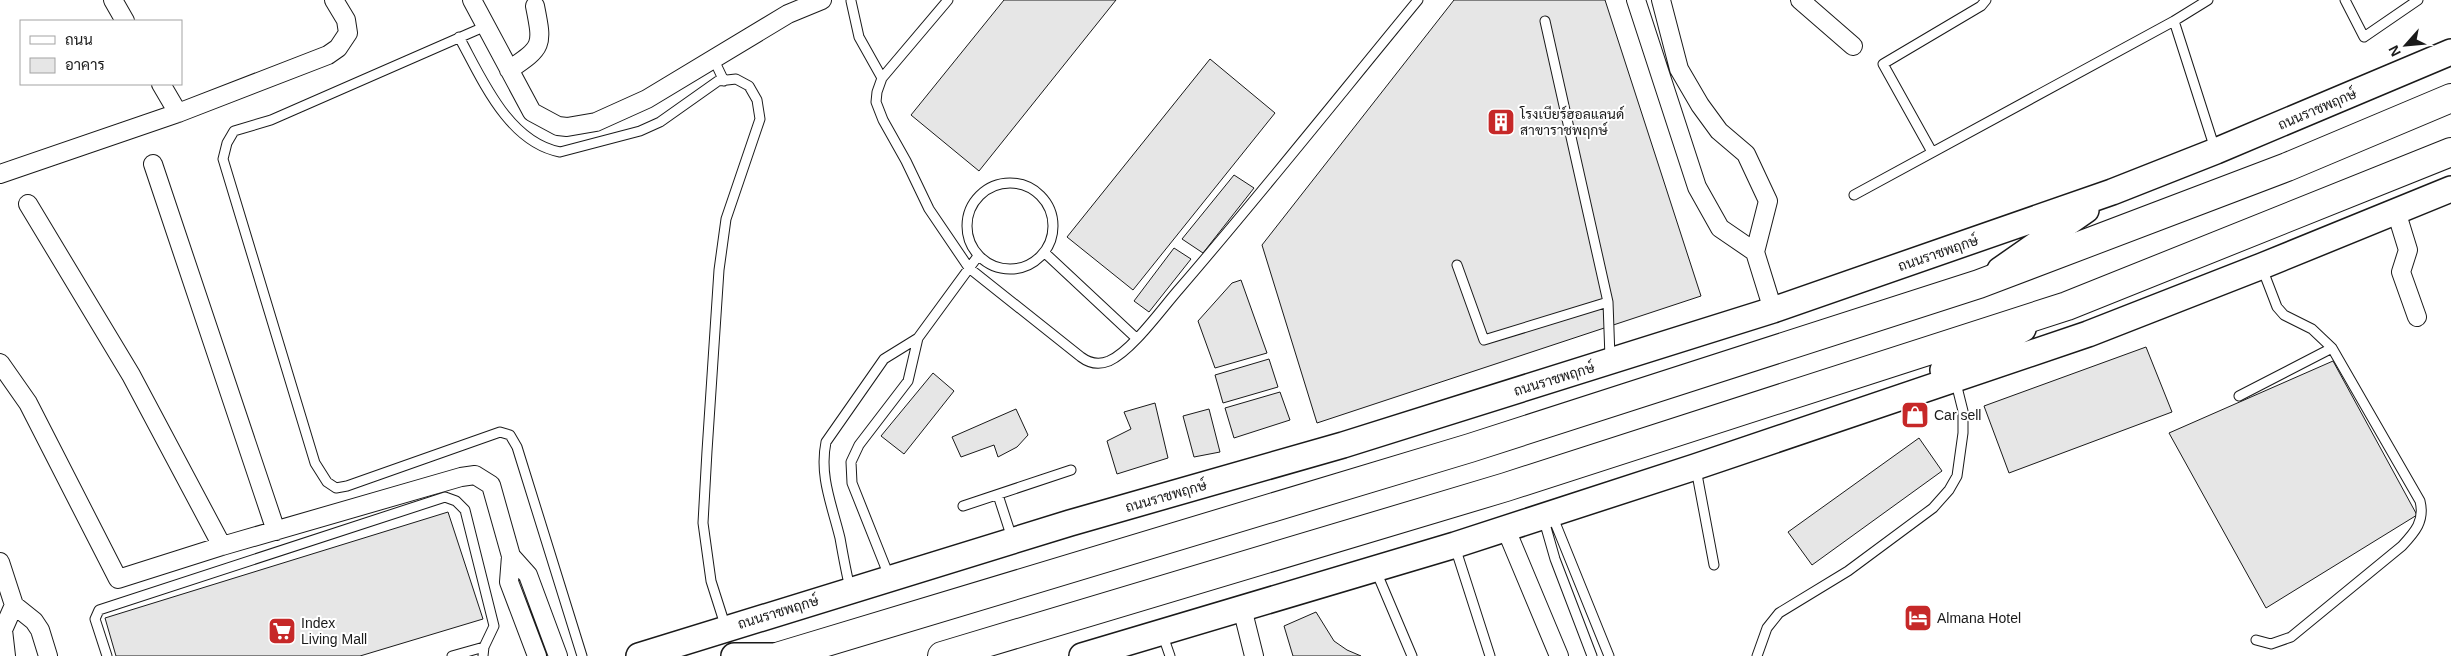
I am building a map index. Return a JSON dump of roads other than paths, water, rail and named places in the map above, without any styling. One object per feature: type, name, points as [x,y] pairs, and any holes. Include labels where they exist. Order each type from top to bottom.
[{"type":"main road","name":"ถนนราชพฤกษ์","points":[[639,656],[1012,541],[1342,445],[1773,310],[2112,192],[2216,151],[2451,52]]},
{"type":"main road","points":[[734,656],[780,656],[1479,445],[1979,284],[2287,167],[2451,98]]},
{"type":"main road","points":[[942,656],[1506,487],[2067,306],[2451,152]]},
{"type":"main road","points":[[1082,656],[1454,545],[1695,467],[1882,402],[2088,334],[2451,189]]},
{"type":"main road","points":[[1979,284],[2112,192]]},
{"type":"main road","points":[[1882,402],[2067,306]]},
{"type":"street","points":[[113,0],[124,20]]},
{"type":"street","points":[[0,174],[178,113],[328,55],[338,48],[348,33],[346,20],[334,0]]},
{"type":"street","points":[[472,0],[532,112],[558,126],[567,127],[596,122],[630,106],[714,60],[788,14],[822,0]]},
{"type":"street","points":[[1636,0],[1697,187],[1720,228],[1755,252]]},
{"type":"street","points":[[1661,0],[1679,69],[1700,105],[1719,131],[1746,154],[1768,201],[1755,252],[1773,310]]},
{"type":"street","points":[[1800,0],[1853,46]]},
{"type":"street","points":[[509,70],[535,52],[539,44],[540,30],[535,6]]},
{"type":"street","points":[[162,85],[178,113]]},
{"type":"street","points":[[153,164],[276,531]]},
{"type":"street","points":[[28,204],[131,375],[222,546]]},
{"type":"street","points":[[2396,211],[2408,250],[2401,272],[2417,317]]},
{"type":"street","points":[[0,363],[28,403],[118,579],[222,546],[461,477],[475,475],[491,485],[511,556],[509,582],[537,656]]},
{"type":"street","points":[[1506,527],[1559,656]]},
{"type":"street","points":[[511,556],[528,575],[558,656]]},
{"type":"street","points":[[0,562],[14,605],[34,621],[40,630],[48,656]]},
{"type":"street","points":[[6,656],[2,629],[14,605]]},
{"type":"street","points":[[1242,608],[1254,656]]},
{"type":"lane","points":[[948,0],[882,78],[876,102],[883,120],[930,209],[968,268],[1089,362],[1108,361],[1136,338],[1203,261],[1418,0]]},
{"type":"lane","points":[[1932,152],[1883,64],[1982,6],[1986,0]]},
{"type":"lane","points":[[1854,195],[2208,0]]},
{"type":"lane","points":[[2345,0],[2364,37],[2418,0]]},
{"type":"lane","points":[[851,1],[859,37],[882,78]]},
{"type":"lane","points":[[2174,20],[2216,151]]},
{"type":"lane","points":[[1545,21],[1608,302],[1610,361]]},
{"type":"lane","points":[[486,26],[271,120],[234,131],[227,143],[224,159],[315,463],[327,482],[336,488],[347,486],[500,432],[510,435],[517,447],[582,656]]},
{"type":"lane","points":[[459,38],[484,83],[513,125],[531,140],[548,149],[560,152],[640,130],[660,122],[718,81],[736,79],[749,86],[756,100],[760,119],[726,220],[718,270],[703,523],[711,581],[726,628]]},
{"type":"lane","points":[[714,60],[724,81]]},
{"type":"lane","points":[[1008,182],[1032,188],[1048,206],[1053,230],[1045,253],[1033,263],[1019,269],[1004,269],[990,265],[978,256],[967,234],[970,209],[985,190],[1008,182]]},
{"type":"lane","points":[[1045,253],[1136,338]]},
{"type":"lane","points":[[890,579],[852,483],[851,462],[859,445],[908,381],[918,338],[978,256]]},
{"type":"lane","points":[[1457,265],[1484,340],[1608,302]]},
{"type":"lane","points":[[2256,640],[2271,644],[2291,637],[2402,546],[2416,530],[2422,513],[2420,501],[2332,348],[2312,329],[2284,315],[2277,307],[2262,266]]},
{"type":"lane","points":[[850,591],[840,537],[824,477],[823,454],[826,442],[884,359],[918,338]]},
{"type":"lane","points":[[2239,396],[2332,348]]},
{"type":"lane","points":[[1757,656],[1767,628],[1779,613],[1848,571],[1932,508],[1949,490],[1957,476],[1963,433],[1963,411],[1955,379]]},
{"type":"lane","points":[[1695,467],[1714,565]]},
{"type":"lane","points":[[963,506],[1071,470]]},
{"type":"lane","points":[[998,495],[1012,541]]},
{"type":"lane","points":[[107,656],[95,619],[98,610],[446,497],[456,501],[464,510],[494,626],[484,651],[452,656]]},
{"type":"lane","points":[[1547,514],[1567,554],[1609,656]]},
{"type":"lane","points":[[1547,514],[1555,559],[1592,656]]},
{"type":"lane","points":[[1454,545],[1490,656]]},
{"type":"lane","points":[[1555,559],[1567,554]]},
{"type":"lane","points":[[1375,569],[1412,656]]},
{"type":"lane","points":[[1162,632],[1170,656]]},
{"type":"place","name":"โรงเบียร์ฮอลแลนด์ สาขาราชพฤกษ์","points":[[1501,122]]},
{"type":"place","name":"Car sell","points":[[1915,415]]},
{"type":"place","name":"Almana Hotel","points":[[1918,618]]},
{"type":"place","name":"Index Living Mall","points":[[282,631]]}]
